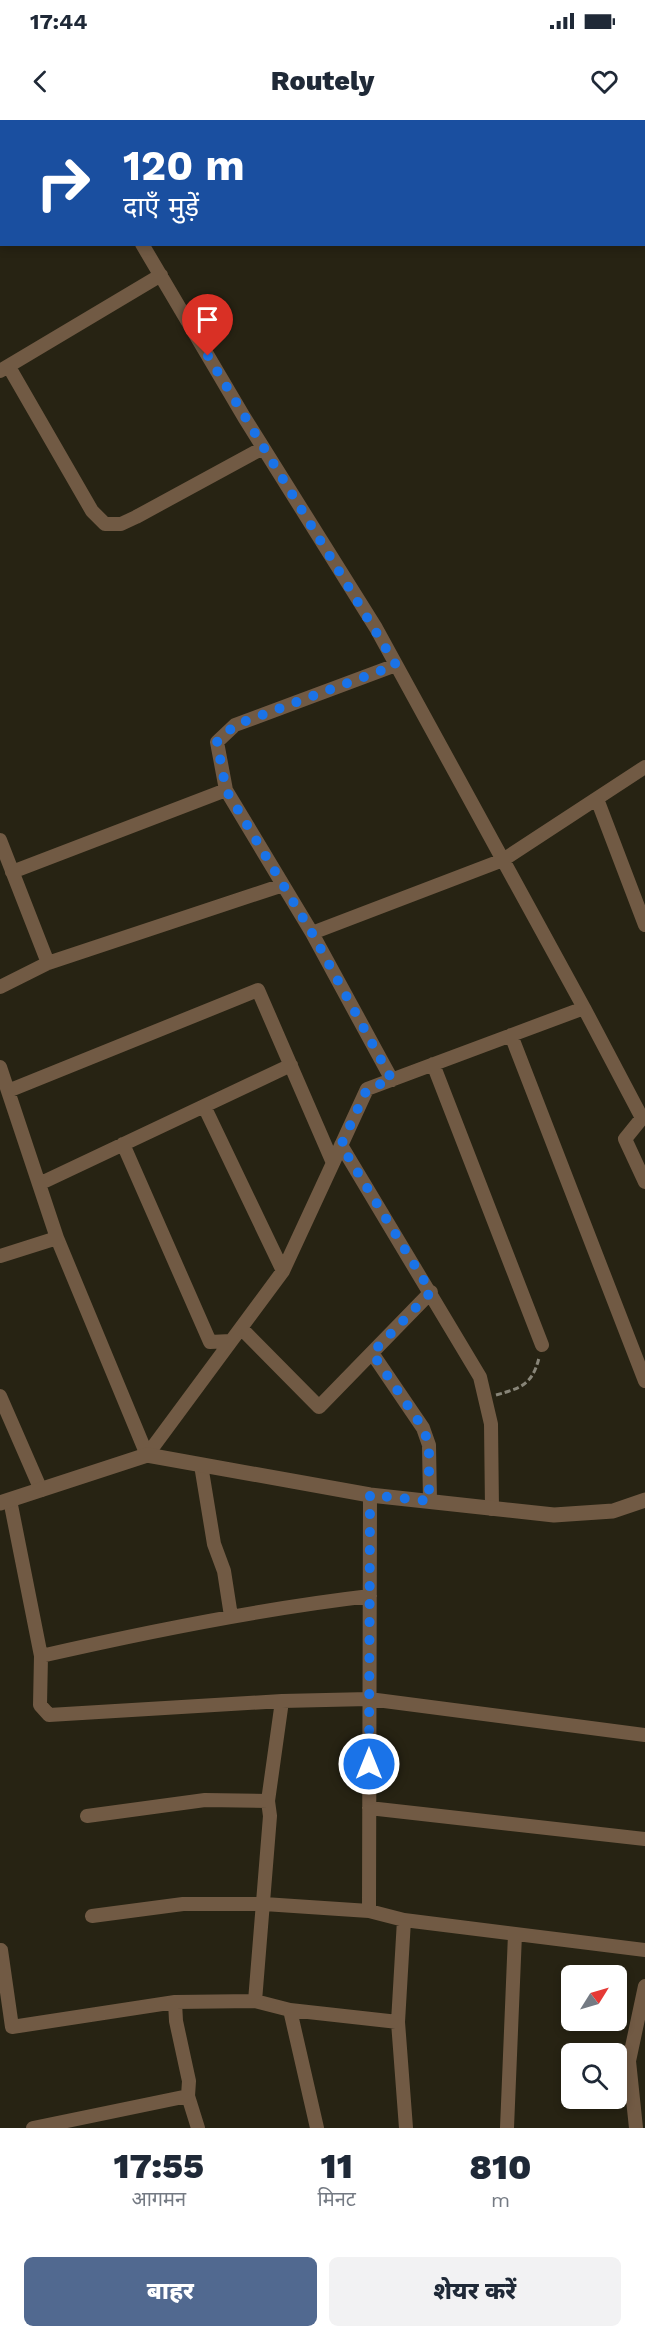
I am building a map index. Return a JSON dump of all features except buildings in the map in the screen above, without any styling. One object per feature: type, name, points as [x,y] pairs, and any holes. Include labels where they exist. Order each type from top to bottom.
[{"type":"street","points":[[143,246],[263,448],[376,628],[584,1008],[642,1118],[625,1139],[645,1182]]},
{"type":"street","points":[[160,275],[4,369],[92,512],[105,524],[121,524],[136,517],[263,448]]},
{"type":"street","points":[[392,1080],[312,933],[226,790],[217,742],[235,725],[396,665]]},
{"type":"street","points":[[312,933],[503,860],[645,767]]},
{"type":"street","points":[[12,872],[226,790]]},
{"type":"street","points":[[597,799],[645,925]]},
{"type":"street","points":[[0,840],[48,963]]},
{"type":"street","points":[[0,987],[48,963],[283,885]]},
{"type":"street","points":[[8,1091],[258,990],[333,1163]]},
{"type":"street","points":[[147,1455],[283,1271],[367,1089],[584,1008]]},
{"type":"street","points":[[511,1035],[645,1381]]},
{"type":"street","points":[[433,1064],[542,1345]]},
{"type":"street","points":[[39,1184],[291,1065]]},
{"type":"street","points":[[0,1066],[57,1238],[147,1455]]},
{"type":"street","points":[[204,1106],[283,1271]]},
{"type":"street","points":[[123,1144],[210,1342],[231,1341]]},
{"type":"street","points":[[341,1145],[480,1377],[491,1424],[492,1509]]},
{"type":"street","points":[[0,1256],[57,1238]]},
{"type":"street","points":[[241,1328],[319,1407],[431,1292]]},
{"type":"street","points":[[372,1353],[423,1428],[429,1445],[429,1501]]},
{"type":"street","points":[[0,1396],[41,1490]]},
{"type":"street","points":[[645,1500],[613,1511],[554,1515],[370,1495],[147,1455],[5,1502],[40,1656],[40,1705],[49,1715],[282,1701],[369,1699],[645,1735]]},
{"type":"street","points":[[201,1465],[214,1544],[224,1571],[231,1616]]},
{"type":"street","points":[[369,1911],[370,1495]]},
{"type":"street","points":[[40,1656],[154,1630],[231,1616],[299,1604],[370,1596]]},
{"type":"street","points":[[255,2001],[270,1816],[268,1801],[282,1701]]},
{"type":"street","points":[[87,1816],[205,1800],[268,1801]]},
{"type":"street","points":[[369,1808],[645,1839]]},
{"type":"street","points":[[92,1916],[183,1904],[264,1904],[369,1911],[404,1920],[645,1950]]},
{"type":"street","points":[[404,1920],[398,2022],[406,2128]]},
{"type":"street","points":[[507,2128],[515,1934]]},
{"type":"street","points":[[1,1950],[12,2026],[175,2002],[255,2001],[290,2010],[398,2022]]},
{"type":"street","points":[[636,2128],[629,2061],[645,1986]]},
{"type":"street","points":[[175,2002],[176,2021],[189,2081],[188,2096],[198,2128]]},
{"type":"street","points":[[290,2010],[317,2128]]},
{"type":"street","points":[[33,2128],[188,2096]]},
{"type":"path","points":[[485,1398],[521,1389],[535,1374],[542,1345]]},
{"type":"route","points":[[208,356],[376,628],[396,665],[235,725],[217,742],[226,790],[312,933],[392,1080],[367,1089],[341,1145],[431,1292],[372,1353],[423,1428],[429,1445],[429,1501],[370,1495],[369,1764]]}]
